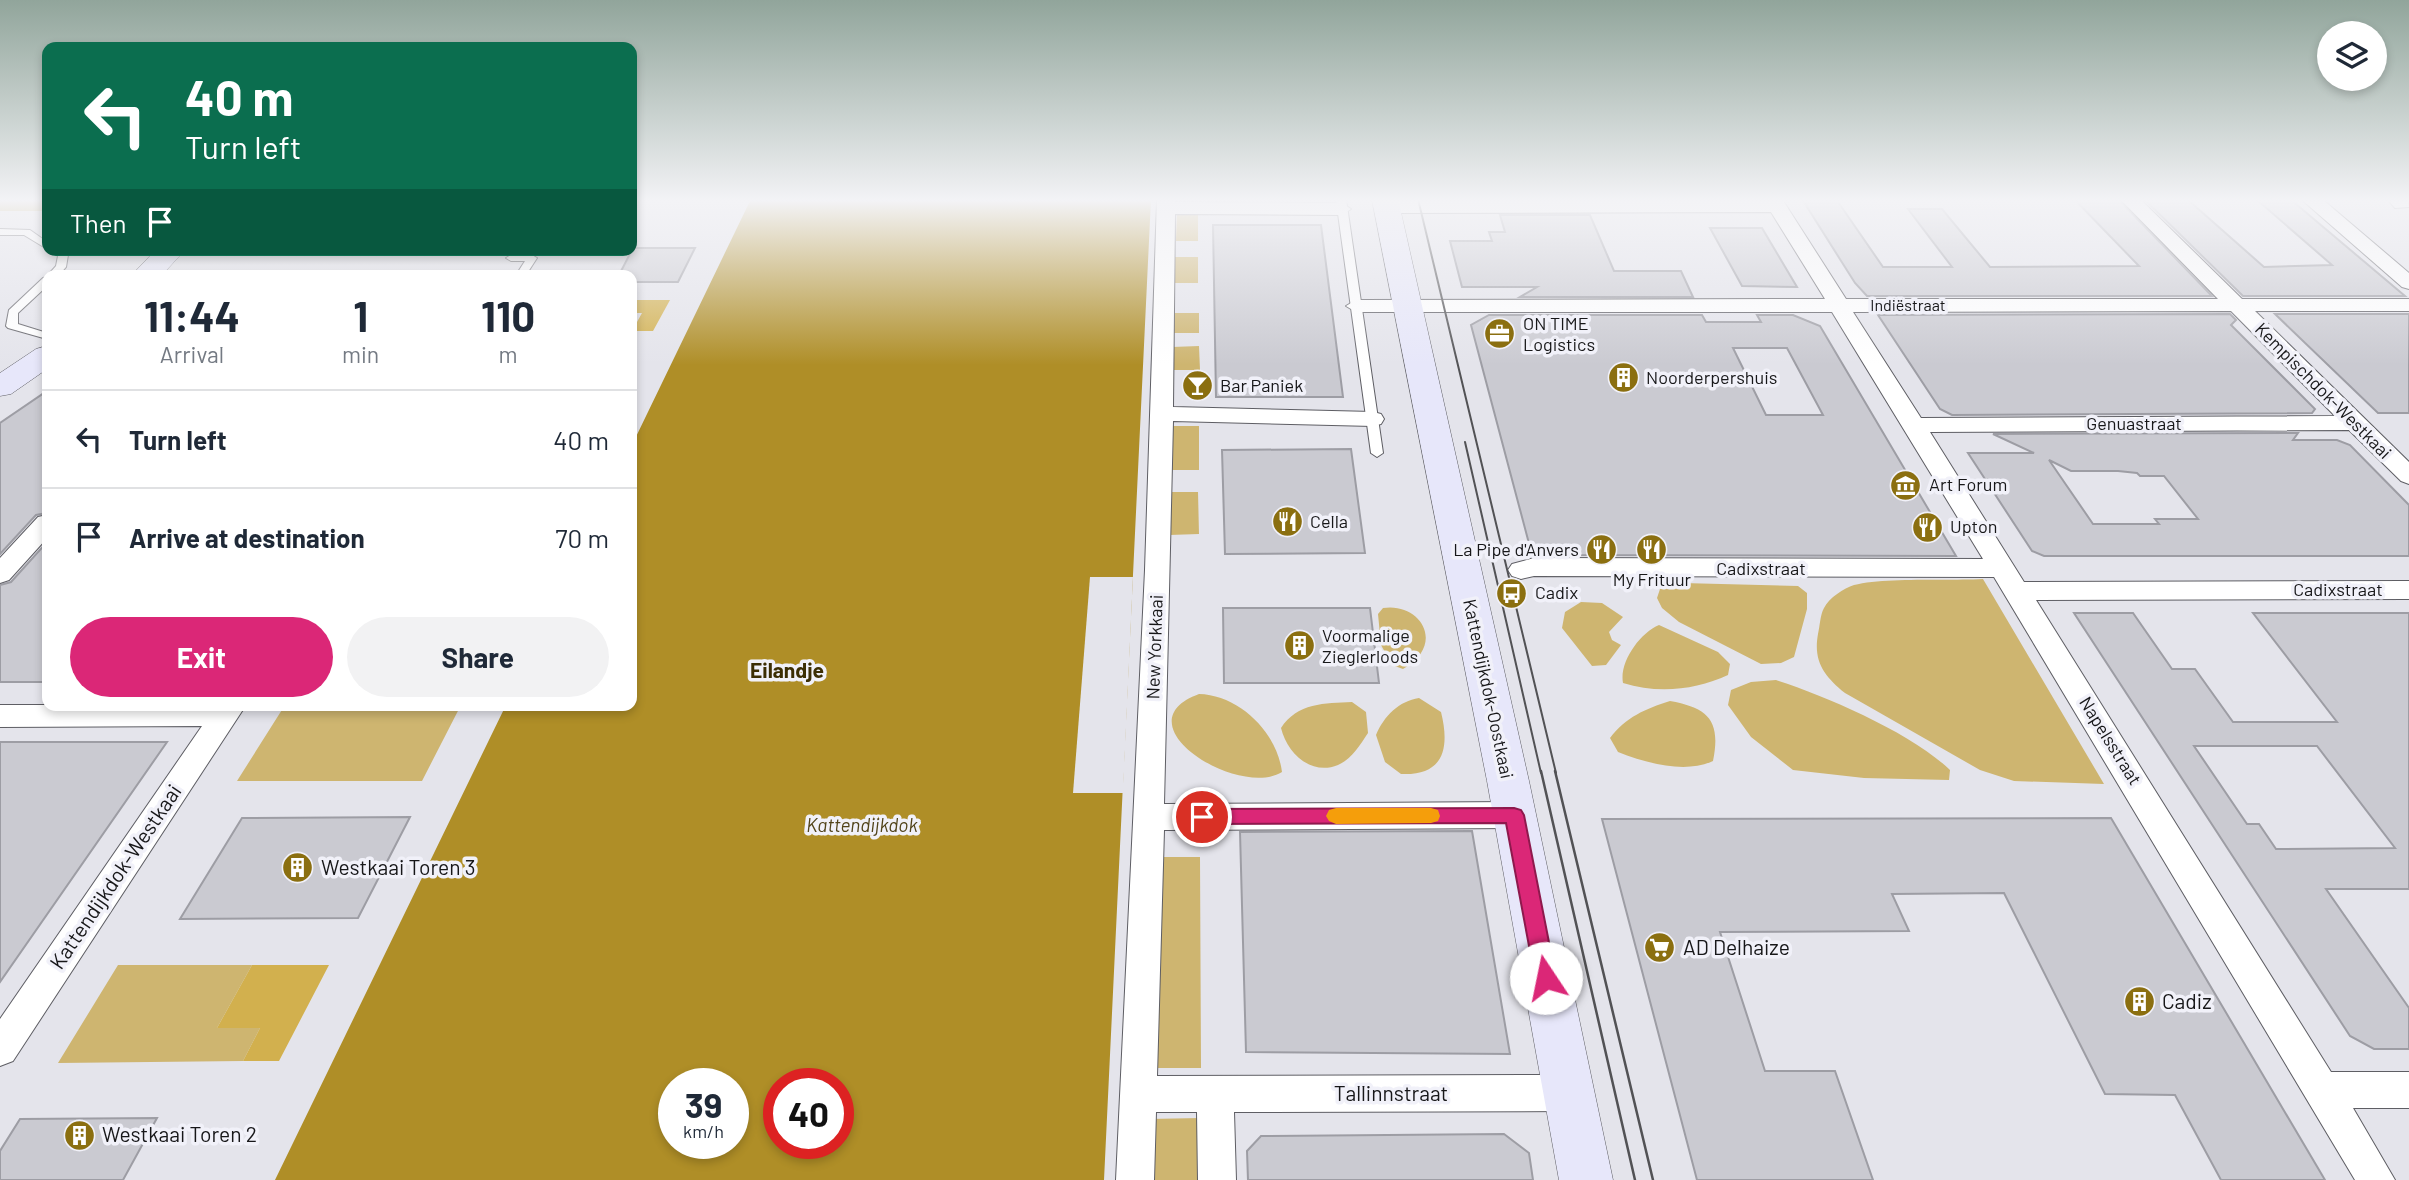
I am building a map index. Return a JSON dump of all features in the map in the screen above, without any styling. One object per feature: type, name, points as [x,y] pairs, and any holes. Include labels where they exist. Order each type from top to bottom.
[{"type":"street","name":"New Yorkkaai","points":[[1135,1180],[1150,817],[1165,254]]},
{"type":"street","name":"Kattendijkdok-Oostkaai","points":[[1396,254],[1514,815],[1586,1180]]},
{"type":"street","name":"Napelsstraat","points":[[1807,254],[2376,1180]]},
{"type":"street","name":"Kempischdok-Westkaai","points":[[2185,254],[2409,476]]},
{"type":"street","points":[[2374,254],[2409,283]]},
{"type":"street","points":[[151,270],[166,256]]},
{"type":"street","name":"Indiëstraat","points":[[1356,306],[2409,305]]},
{"type":"street","points":[[0,387],[42,358]]},
{"type":"street","points":[[1160,414],[1373,419]]},
{"type":"street","name":"Genuastraat","points":[[1913,425],[2355,423]]},
{"type":"street","points":[[0,574],[42,528]]},
{"type":"street","name":"Cadixstraat","points":[[1521,570],[1534,567],[2409,590]]},
{"type":"street","points":[[0,716],[191,711]]},
{"type":"street","name":"Kattendijkdok-Westkaai","points":[[0,1049],[228,711]]},
{"type":"street","points":[[1150,817],[1514,815]]},
{"type":"street","points":[[2321,1090],[2409,1090]]},
{"type":"street","name":"Tallinnstraat","points":[[1215,1095],[1568,1093]]},
{"type":"street","points":[[1139,1094],[1215,1095],[1217,1180]]},
{"type":"lane","points":[[1349,254],[1377,453]]},
{"type":"lane","points":[[511,258],[532,258],[524,270]]},
{"type":"lane","points":[[42,285],[13,312],[12,326],[42,335]]},
{"type":"shaded area","points":[[1175,257],[1198,257],[1198,283],[1174,283]]},
{"type":"shaded area","points":[[637,300],[670,300],[653,331],[637,331],[637,322],[642,313],[637,313]]},
{"type":"shaded area","points":[[1173,313],[1199,313],[1199,333],[1173,333]]},
{"type":"shaded area","points":[[1199,346],[1200,370],[1172,370],[1172,347]]},
{"type":"shaded area","points":[[1171,426],[1199,426],[1199,470],[1170,470]]},
{"type":"shaded area","points":[[1170,492],[1198,492],[1199,534],[1169,535]]},
{"type":"shaded area","points":[[1983,579],[2104,784],[2014,781],[1980,770],[1845,693],[1826,674],[1817,652],[1822,614],[1829,601],[1846,588],[1882,581]]},
{"type":"shaded area","points":[[1682,583],[1798,586],[1807,593],[1807,609],[1794,657],[1781,663],[1761,664],[1679,622],[1662,608],[1657,598],[1660,589]]},
{"type":"shaded area","points":[[1581,602],[1602,603],[1623,617],[1609,632],[1612,640],[1621,645],[1606,665],[1592,666],[1562,628],[1565,612]]},
{"type":"shaded area","points":[[1383,608],[1408,611],[1423,627],[1426,637],[1424,648],[1416,659],[1403,669],[1392,665],[1381,645],[1378,614]]},
{"type":"shaded area","points":[[1659,625],[1718,652],[1730,664],[1728,675],[1677,689],[1623,683],[1624,666],[1632,649],[1645,634]]},
{"type":"shaded area","points":[[1776,680],[1843,706],[1891,729],[1934,756],[1950,770],[1949,780],[1864,778],[1793,770],[1751,737],[1728,705],[1731,690],[1751,682]]},
{"type":"shaded area","points":[[1199,694],[1228,701],[1254,718],[1273,743],[1282,772],[1263,778],[1240,775],[1215,767],[1194,754],[1178,739],[1172,723],[1178,707]]},
{"type":"shaded area","points":[[1419,698],[1441,712],[1444,748],[1435,765],[1427,770],[1401,774],[1385,762],[1376,735],[1393,710],[1405,702]]},
{"type":"shaded area","points":[[1670,701],[1694,708],[1709,719],[1715,736],[1713,761],[1690,767],[1666,766],[1618,752],[1610,738],[1623,724],[1652,707]]},
{"type":"shaded area","points":[[1352,702],[1366,712],[1368,733],[1347,759],[1328,768],[1310,765],[1295,754],[1281,728],[1288,720],[1312,706]]},
{"type":"shaded area","points":[[281,711],[458,711],[422,781],[237,781]]},
{"type":"shaded area","points":[[1153,857],[1200,857],[1201,1068],[1148,1068]]},
{"type":"shaded area","points":[[118,965],[252,965],[217,1028],[260,1028],[243,1061],[58,1063]]},
{"type":"shaded area","points":[[252,965],[329,965],[279,1061],[243,1061],[260,1028],[217,1028]]},
{"type":"shaded area","points":[[1201,1118],[1202,1180],[1146,1180],[1148,1119]]},
{"type":"water","name":"Kattendijkdok","points":[[724,254],[1148,254],[1104,1180],[275,1180],[503,711],[637,711],[637,435]]},
{"type":"pier","points":[[1090,577],[1133,577],[1123,793],[1073,793]]},
{"type":"building","points":[[637,254],[692,254],[678,282],[637,282],[637,270],[622,270],[629,256]]},
{"type":"building","points":[[1214,254],[1325,254],[1343,397],[1216,397]]},
{"type":"building","points":[[1453,254],[1607,254],[1614,271],[1681,271],[1693,297],[1520,297],[1537,287],[1462,287]]},
{"type":"building","points":[[1724,254],[1777,254],[1797,287],[1742,286]]},
{"type":"building","points":[[1837,254],[1874,254],[1883,267],[1952,267],[1942,254],[1979,254],[1990,267],[2139,266],[2127,254],[2171,254],[2212,296],[1867,296],[1855,283]]},
{"type":"building","points":[[2200,254],[2249,254],[2264,267],[2332,265],[2319,254],[2355,254],[2405,296],[2243,296]]},
{"type":"building","points":[[2230,314],[2236,320],[2231,325],[2315,409],[2312,413],[1952,415],[1940,409],[1878,315]]},
{"type":"building","points":[[2275,314],[2409,314],[2409,413],[2378,413]]},
{"type":"building","points":[[1489,315],[1702,315],[1706,322],[1761,322],[1757,315],[1793,315],[1820,326],[1956,556],[1538,555],[1531,551],[1471,325]],"holes":[[[1733,348],[1787,348],[1823,415],[1766,415]]]},
{"type":"building","points":[[42,394],[42,514],[36,515],[0,554],[0,423]]},
{"type":"building","points":[[2298,433],[2293,440],[2337,440],[2350,445],[2409,505],[2409,556],[2044,556],[2032,551],[1968,453],[2034,453],[1993,434]],"holes":[[[2049,460],[2071,471],[2118,471],[2137,473],[2140,476],[2164,476],[2198,519],[2155,519],[2159,524],[2093,524]]]},
{"type":"building","points":[[1351,449],[1365,553],[1225,554],[1222,450]]},
{"type":"building","points":[[42,548],[42,682],[0,682],[0,585],[11,582]]},
{"type":"building","name":"Voormalige Zieglerloods","points":[[1223,608],[1370,608],[1379,683],[1224,683]]},
{"type":"building","points":[[2074,613],[2133,613],[2172,669],[2195,669],[2233,722],[2337,722],[2253,613],[2409,613],[2409,889],[2326,889],[2409,1008],[2409,1049],[2374,1049],[2350,1036]],"holes":[[[2194,746],[2317,746],[2395,848],[2276,849],[2259,824],[2247,824]]]},
{"type":"building","points":[[0,742],[167,742],[0,982]]},
{"type":"building","name":"Westkaai Toren 3","points":[[410,817],[358,918],[180,919],[242,818]]},
{"type":"building","name":"Cadiz","points":[[2111,818],[2325,1180],[2221,1180],[2175,1095],[2105,1094],[2004,893],[1892,894],[1909,931],[1720,932],[1765,1071],[1835,1071],[1873,1180],[1697,1180],[1602,819]]},
{"type":"building","points":[[1472,831],[1510,1054],[1246,1052],[1240,832]]},
{"type":"building","name":"Westkaai Toren 2","points":[[157,1118],[123,1180],[0,1180],[0,1151],[20,1119]]},
{"type":"building","points":[[1504,1134],[1529,1153],[1533,1180],[1248,1180],[1247,1151],[1261,1136]]},
{"type":"tram line","points":[[1431,254],[1556,773]]},
{"type":"tram line","points":[[1465,442],[1541,773]]},
{"type":"tram line","points":[[1541,771],[1635,1180]]},
{"type":"tram line","points":[[1555,771],[1653,1180]]},
{"type":"slow traffic","points":[[1336,816],[1431,816]]},
{"type":"place","name":"ON TIME Logistics","points":[[1500,334]]},
{"type":"place","name":"Noorderpershuis","points":[[1623,378]]},
{"type":"place","name":"Bar Paniek","points":[[1197,386]]},
{"type":"place","name":"Art Forum","points":[[1906,485]]},
{"type":"place","name":"Cella","points":[[1287,522]]},
{"type":"place","name":"Upton","points":[[1927,527]]},
{"type":"place","name":"La Pipe d'Anvers","points":[[1602,550]]},
{"type":"place","name":"My Frituur","points":[[1652,550]]},
{"type":"place","name":"Cadix","points":[[1512,593]]},
{"type":"place","name":"Voormalige Zieglerloods","points":[[1299,646]]},
{"type":"place","name":"Westkaai Toren 3","points":[[298,868]]},
{"type":"place","name":"AD Delhaize","points":[[1660,948]]},
{"type":"place","name":"Cadiz","points":[[2139,1002]]},
{"type":"place","name":"Westkaai Toren 2","points":[[79,1135]]},
{"type":"district","name":"Eilandje","points":[[787,671]]},
{"type":"route","points":[[1202,817],[1514,815],[1546,978]]}]
